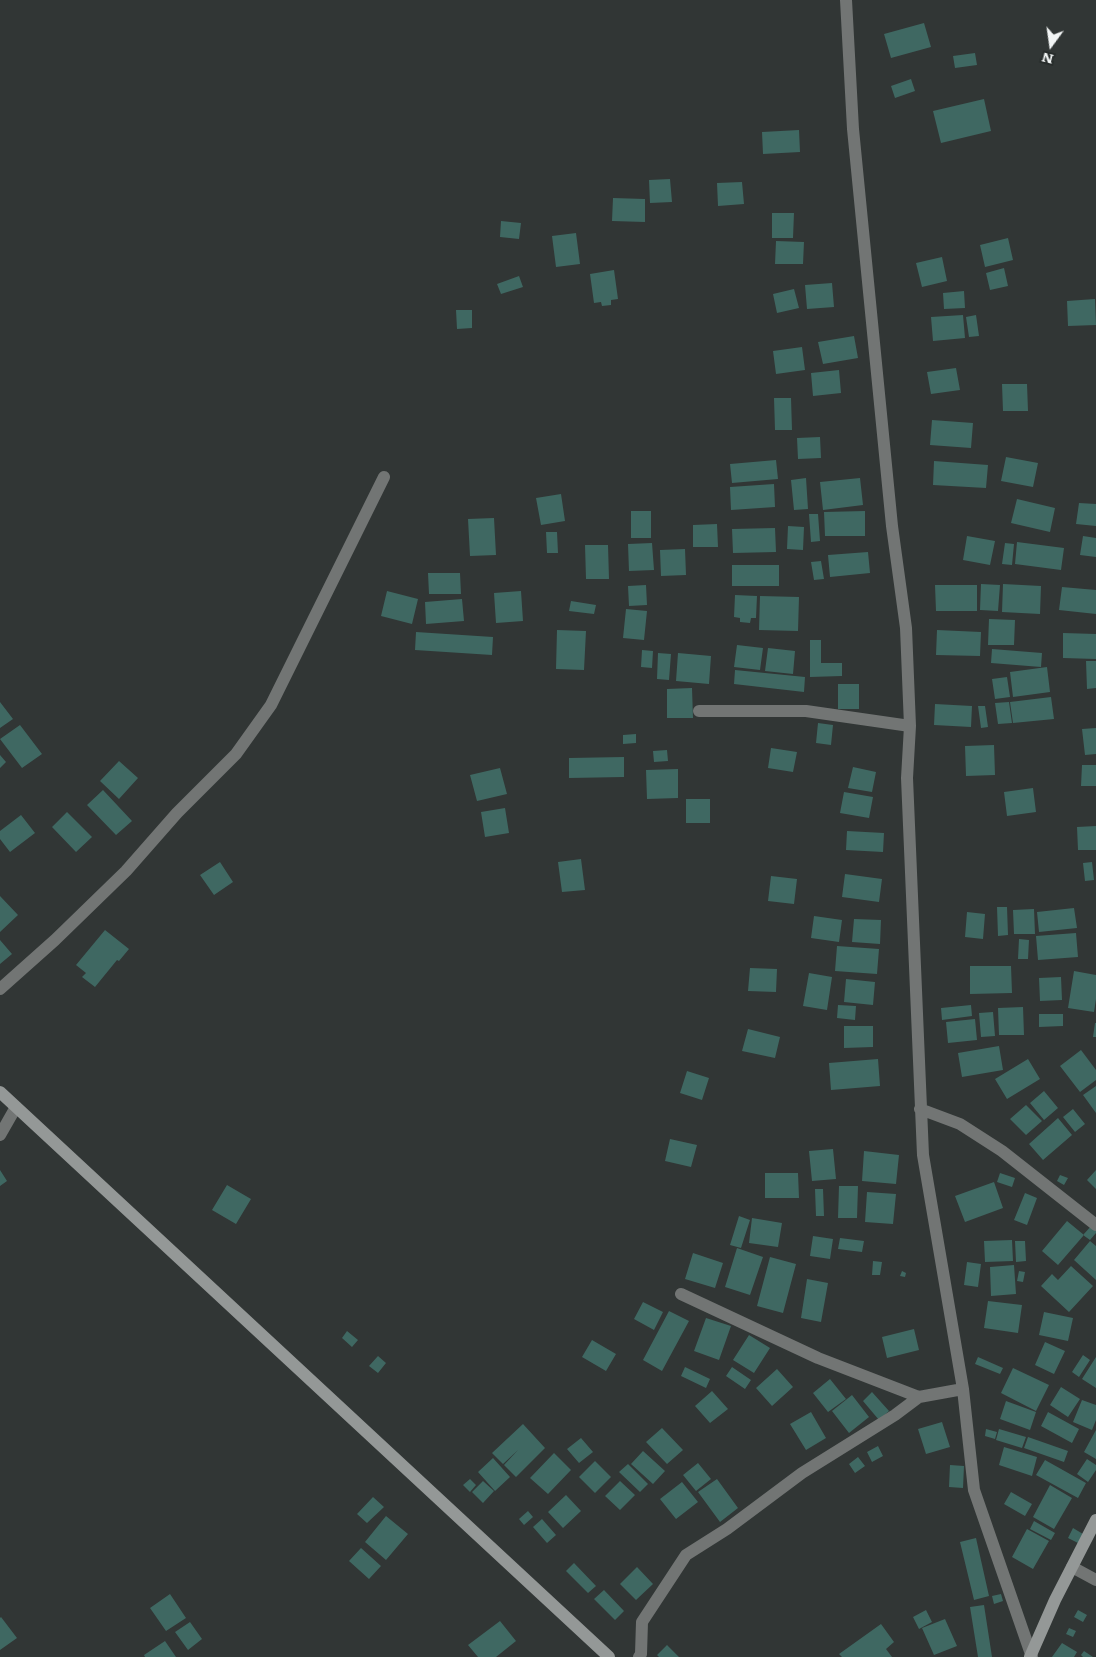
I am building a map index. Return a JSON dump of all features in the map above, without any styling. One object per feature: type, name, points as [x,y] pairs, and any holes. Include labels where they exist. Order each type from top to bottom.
[{"type":"main road","points":[[0,1092],[609,1657]]},
{"type":"main road","points":[[1031,1657],[1055,1600],[1096,1520]]},
{"type":"street","points":[[846,0],[854,139],[892,526],[906,628],[910,726],[908,778],[923,1155],[963,1389],[974,1490],[1031,1657]]},
{"type":"street","points":[[0,989],[55,940],[126,871],[177,813],[236,754],[271,705],[384,477]]},
{"type":"street","points":[[700,711],[806,711],[910,726]]},
{"type":"street","points":[[0,1135],[16,1107]]},
{"type":"street","points":[[920,1109],[960,1124],[1002,1151],[1096,1225]]},
{"type":"street","points":[[681,1294],[818,1358],[919,1397]]},
{"type":"street","points":[[639,1657],[641,1654],[642,1622],[686,1555],[727,1529],[802,1473],[896,1415],[919,1397],[963,1389]]},
{"type":"street","points":[[1072,1567],[1096,1580]]},
{"type":"building","points":[[924,23],[931,47],[891,58],[884,34]]},
{"type":"building","points":[[975,53],[977,65],[955,68],[953,56]]},
{"type":"building","points":[[911,79],[915,91],[895,98],[891,86]]},
{"type":"building","points":[[984,99],[991,131],[941,143],[933,111]]},
{"type":"building","points":[[799,130],[800,152],[763,154],[762,132]]},
{"type":"building","points":[[670,179],[672,202],[650,203],[649,180]]},
{"type":"building","points":[[742,182],[744,204],[718,206],[717,183]]},
{"type":"building","points":[[613,198],[645,199],[645,222],[612,221]]},
{"type":"building","points":[[772,213],[794,213],[793,238],[772,238]]},
{"type":"building","points":[[501,221],[521,223],[519,239],[500,237]]},
{"type":"building","points":[[576,233],[580,264],[556,267],[552,236]]},
{"type":"building","points":[[1008,238],[1013,260],[985,267],[980,245]]},
{"type":"building","points":[[776,241],[804,242],[803,264],[775,264]]},
{"type":"building","points":[[942,257],[947,281],[922,287],[916,263]]},
{"type":"building","points":[[1004,268],[1008,286],[990,290],[986,273]]},
{"type":"building","points":[[614,270],[618,299],[611,300],[611,305],[602,306],[601,302],[594,303],[590,274]]},
{"type":"building","points":[[519,276],[523,287],[501,294],[497,284]]},
{"type":"building","points":[[832,283],[834,307],[807,309],[805,285]]},
{"type":"building","points":[[794,289],[799,308],[777,313],[773,294]]},
{"type":"building","points":[[964,291],[965,308],[944,309],[943,293]]},
{"type":"building","points":[[1095,299],[1096,325],[1068,326],[1067,301]]},
{"type":"building","points":[[456,310],[472,310],[472,328],[457,329]]},
{"type":"building","points":[[963,315],[965,338],[933,341],[931,317]]},
{"type":"building","points":[[976,315],[979,336],[969,337],[966,317]]},
{"type":"building","points":[[854,336],[858,358],[823,364],[818,342]]},
{"type":"building","points":[[802,347],[805,370],[776,374],[773,351]]},
{"type":"building","points":[[956,368],[960,390],[931,394],[927,372]]},
{"type":"building","points":[[839,370],[841,393],[813,396],[811,373]]},
{"type":"building","points":[[1002,384],[1027,384],[1028,411],[1003,411]]},
{"type":"building","points":[[774,398],[791,398],[792,430],[775,430]]},
{"type":"building","points":[[932,420],[973,423],[971,448],[930,445]]},
{"type":"building","points":[[820,437],[821,458],[798,459],[797,438]]},
{"type":"building","points":[[1006,457],[1038,463],[1033,487],[1001,481]]},
{"type":"building","points":[[776,460],[778,479],[732,483],[730,464]]},
{"type":"building","points":[[934,461],[988,465],[986,488],[933,485]]},
{"type":"building","points":[[806,478],[808,509],[794,510],[791,480]]},
{"type":"building","points":[[860,478],[863,505],[823,510],[820,482]]},
{"type":"building","points":[[774,484],[775,507],[731,510],[730,487]]},
{"type":"building","points":[[561,494],[565,521],[541,525],[536,498]]},
{"type":"building","points":[[1017,499],[1055,508],[1050,532],[1011,523]]},
{"type":"building","points":[[1079,503],[1096,504],[1096,526],[1076,524]]},
{"type":"building","points":[[631,511],[651,511],[651,538],[631,538]]},
{"type":"building","points":[[865,511],[865,536],[825,536],[824,512]]},
{"type":"building","points":[[809,514],[818,514],[820,541],[811,542]]},
{"type":"building","points":[[494,518],[496,555],[470,556],[468,519]]},
{"type":"building","points":[[717,524],[718,547],[693,547],[693,525]]},
{"type":"building","points":[[788,526],[804,527],[803,550],[787,549]]},
{"type":"building","points":[[775,528],[776,552],[733,553],[732,529]]},
{"type":"building","points":[[546,532],[557,532],[558,553],[547,553]]},
{"type":"building","points":[[967,536],[995,541],[990,565],[963,560]]},
{"type":"building","points":[[1083,536],[1096,538],[1096,557],[1080,555]]},
{"type":"building","points":[[1017,542],[1064,548],[1061,570],[1015,564]]},
{"type":"building","points":[[652,543],[654,570],[629,571],[628,544]]},
{"type":"building","points":[[1005,543],[1014,544],[1012,565],[1002,564]]},
{"type":"building","points":[[585,545],[608,545],[609,579],[586,579]]},
{"type":"building","points":[[685,549],[686,575],[661,576],[660,550]]},
{"type":"building","points":[[868,552],[870,573],[830,577],[828,555]]},
{"type":"building","points":[[821,561],[824,579],[814,580],[811,562]]},
{"type":"building","points":[[732,565],[779,565],[779,586],[732,586]]},
{"type":"building","points":[[428,573],[460,573],[461,594],[429,594]]},
{"type":"building","points":[[981,584],[1000,585],[998,611],[980,610]]},
{"type":"building","points":[[1003,584],[1041,586],[1040,614],[1002,612]]},
{"type":"building","points":[[646,585],[647,605],[629,606],[628,586]]},
{"type":"building","points":[[935,585],[977,585],[977,611],[936,611]]},
{"type":"building","points":[[1062,587],[1096,590],[1096,614],[1059,610]]},
{"type":"building","points":[[387,591],[418,599],[412,624],[381,616]]},
{"type":"building","points":[[521,591],[523,621],[496,623],[494,593]]},
{"type":"building","points":[[735,595],[757,596],[756,618],[751,618],[750,623],[740,622],[740,618],[734,617]]},
{"type":"building","points":[[760,596],[799,597],[798,631],[759,630]]},
{"type":"building","points":[[462,599],[464,621],[426,624],[425,602]]},
{"type":"building","points":[[571,601],[596,605],[594,614],[569,611]]},
{"type":"building","points":[[626,609],[647,611],[644,640],[623,638]]},
{"type":"building","points":[[989,619],[1015,620],[1014,645],[988,645]]},
{"type":"building","points":[[557,630],[586,631],[584,670],[556,669]]},
{"type":"building","points":[[937,630],[981,632],[980,656],[936,655]]},
{"type":"building","points":[[416,632],[493,637],[492,655],[415,650]]},
{"type":"building","points":[[1063,633],[1096,634],[1096,659],[1063,658]]},
{"type":"building","points":[[810,640],[821,640],[821,663],[842,663],[842,676],[810,677]]},
{"type":"building","points":[[737,645],[763,648],[760,670],[734,667]]},
{"type":"building","points":[[768,648],[795,651],[793,674],[765,671]]},
{"type":"building","points":[[992,649],[1042,653],[1041,667],[991,663]]},
{"type":"building","points":[[642,650],[653,651],[652,668],[641,667]]},
{"type":"building","points":[[658,653],[671,654],[669,680],[657,679]]},
{"type":"building","points":[[678,653],[711,656],[709,684],[676,681]]},
{"type":"building","points":[[1086,661],[1096,661],[1096,688],[1087,689]]},
{"type":"building","points":[[1047,667],[1050,692],[1013,697],[1010,672]]},
{"type":"building","points":[[735,670],[805,677],[804,692],[734,684]]},
{"type":"building","points":[[1007,677],[1010,697],[995,699],[992,679]]},
{"type":"building","points":[[838,684],[859,684],[859,709],[838,709]]},
{"type":"building","points":[[692,688],[693,718],[667,718],[667,689]]},
{"type":"building","points":[[1051,697],[1054,719],[1013,723],[1010,702]]},
{"type":"building","points":[[0,702],[13,719],[0,728]]},
{"type":"building","points":[[1009,702],[1012,723],[998,724],[995,703]]},
{"type":"building","points":[[935,704],[972,706],[971,727],[934,725]]},
{"type":"building","points":[[978,706],[985,706],[988,727],[981,728]]},
{"type":"building","points":[[818,723],[833,725],[831,745],[816,743]]},
{"type":"building","points":[[20,725],[42,754],[22,768],[0,739]]},
{"type":"building","points":[[1096,728],[1096,754],[1085,755],[1082,729]]},
{"type":"building","points":[[636,734],[636,743],[623,744],[623,735]]},
{"type":"building","points":[[994,745],[995,775],[966,776],[965,746]]},
{"type":"building","points":[[771,748],[797,752],[793,772],[768,768]]},
{"type":"building","points":[[667,750],[668,761],[654,762],[653,751]]},
{"type":"building","points":[[0,755],[6,762],[0,768]]},
{"type":"building","points":[[624,757],[624,777],[569,778],[569,758]]},
{"type":"building","points":[[119,761],[138,778],[119,799],[100,781]]},
{"type":"building","points":[[1082,765],[1096,765],[1096,786],[1081,786]]},
{"type":"building","points":[[853,767],[876,772],[872,792],[848,788]]},
{"type":"building","points":[[500,768],[507,794],[477,801],[470,775]]},
{"type":"building","points":[[678,769],[678,798],[647,799],[646,770]]},
{"type":"building","points":[[1033,788],[1036,812],[1007,816],[1004,792]]},
{"type":"building","points":[[103,790],[132,821],[116,835],[87,805]]},
{"type":"building","points":[[844,792],[873,797],[869,818],[840,813]]},
{"type":"building","points":[[686,799],[710,799],[710,823],[686,823]]},
{"type":"building","points":[[505,808],[509,833],[485,837],[481,812]]},
{"type":"building","points":[[67,812],[92,837],[76,852],[52,827]]},
{"type":"building","points":[[21,815],[35,833],[10,852],[0,839],[0,831]]},
{"type":"building","points":[[1096,826],[1096,850],[1078,850],[1077,827]]},
{"type":"building","points":[[847,831],[884,833],[883,852],[846,850]]},
{"type":"building","points":[[581,859],[585,890],[562,892],[558,862]]},
{"type":"building","points":[[220,862],[233,882],[214,895],[200,875]]},
{"type":"building","points":[[1092,862],[1094,880],[1085,881],[1083,863]]},
{"type":"building","points":[[845,874],[882,879],[879,902],[842,897]]},
{"type":"building","points":[[771,876],[797,879],[794,904],[768,901]]},
{"type":"building","points":[[0,896],[18,915],[0,932]]},
{"type":"building","points":[[997,907],[1007,907],[1008,935],[998,936]]},
{"type":"building","points":[[1074,908],[1077,928],[1039,932],[1037,912]]},
{"type":"building","points":[[1034,909],[1035,934],[1014,934],[1013,910]]},
{"type":"building","points":[[967,912],[985,914],[983,939],[965,937]]},
{"type":"building","points":[[814,916],[842,920],[839,942],[811,938]]},
{"type":"building","points":[[854,919],[881,920],[880,944],[852,942]]},
{"type":"building","points":[[105,930],[129,949],[119,961],[117,960],[95,987],[82,977],[86,973],[76,965]]},
{"type":"building","points":[[1076,933],[1078,957],[1038,960],[1036,936]]},
{"type":"building","points":[[1019,939],[1029,940],[1028,959],[1018,959]]},
{"type":"building","points":[[0,940],[12,954],[0,964]]},
{"type":"building","points":[[837,946],[879,949],[877,974],[835,971]]},
{"type":"building","points":[[970,966],[1011,966],[1012,993],[970,994]]},
{"type":"building","points":[[750,968],[777,969],[776,992],[748,991]]},
{"type":"building","points":[[1074,971],[1096,975],[1094,1012],[1068,1008]]},
{"type":"building","points":[[809,973],[832,977],[827,1010],[803,1006]]},
{"type":"building","points":[[1061,977],[1062,1000],[1040,1001],[1039,978]]},
{"type":"building","points":[[846,979],[875,982],[873,1005],[844,1002]]},
{"type":"building","points":[[838,1005],[856,1006],[855,1020],[837,1018]]},
{"type":"building","points":[[971,1005],[972,1016],[942,1020],[941,1008]]},
{"type":"building","points":[[1023,1007],[1024,1035],[999,1035],[998,1008]]},
{"type":"building","points":[[993,1012],[995,1036],[981,1037],[979,1013]]},
{"type":"building","points":[[1039,1014],[1063,1014],[1063,1026],[1039,1027]]},
{"type":"building","points":[[975,1019],[977,1040],[948,1043],[946,1022]]},
{"type":"building","points":[[1095,1023],[1096,1037],[1093,1037]]},
{"type":"building","points":[[844,1026],[873,1026],[873,1047],[844,1048]]},
{"type":"building","points":[[748,1029],[780,1037],[775,1058],[742,1051]]},
{"type":"building","points":[[999,1046],[1003,1070],[962,1077],[958,1053]]},
{"type":"building","points":[[1081,1050],[1096,1070],[1096,1080],[1080,1092],[1060,1066]]},
{"type":"building","points":[[878,1059],[880,1086],[831,1090],[829,1063]]},
{"type":"building","points":[[1028,1059],[1040,1079],[1007,1099],[995,1079]]},
{"type":"building","points":[[687,1071],[709,1078],[702,1100],[680,1093]]},
{"type":"building","points":[[1096,1086],[1096,1113],[1083,1095]]},
{"type":"building","points":[[1044,1091],[1058,1108],[1044,1120],[1030,1103]]},
{"type":"building","points":[[1026,1105],[1042,1121],[1026,1135],[1010,1119]]},
{"type":"building","points":[[1073,1109],[1085,1124],[1075,1132],[1063,1117]]},
{"type":"building","points":[[1058,1118],[1072,1135],[1043,1160],[1029,1144]]},
{"type":"building","points":[[670,1139],[697,1145],[691,1167],[665,1161]]},
{"type":"building","points":[[833,1149],[836,1179],[812,1181],[809,1151]]},
{"type":"building","points":[[864,1151],[899,1155],[896,1184],[862,1181]]},
{"type":"building","points":[[0,1170],[7,1181],[0,1186]]},
{"type":"building","points":[[1096,1170],[1096,1189],[1087,1180]]},
{"type":"building","points":[[765,1173],[798,1173],[799,1198],[765,1198]]},
{"type":"building","points":[[1000,1173],[1015,1178],[1012,1187],[997,1182]]},
{"type":"building","points":[[1060,1175],[1068,1178],[1064,1185],[1057,1181]]},
{"type":"building","points":[[994,1182],[1003,1208],[965,1222],[955,1196]]},
{"type":"building","points":[[227,1185],[251,1199],[236,1224],[212,1210]]},
{"type":"building","points":[[839,1186],[858,1186],[857,1218],[838,1218]]},
{"type":"building","points":[[815,1189],[823,1189],[824,1216],[816,1216]]},
{"type":"building","points":[[867,1192],[896,1194],[893,1224],[865,1222]]},
{"type":"building","points":[[1025,1193],[1037,1198],[1027,1225],[1014,1220]]},
{"type":"building","points":[[739,1216],[750,1220],[741,1248],[730,1245]]},
{"type":"building","points":[[752,1218],[782,1223],[778,1247],[749,1243]]},
{"type":"building","points":[[1067,1221],[1084,1235],[1058,1265],[1042,1251]]},
{"type":"building","points":[[1092,1225],[1096,1229],[1096,1233],[1090,1240],[1083,1235]]},
{"type":"building","points":[[813,1236],[833,1239],[830,1259],[810,1256]]},
{"type":"building","points":[[840,1238],[864,1241],[862,1252],[838,1249]]},
{"type":"building","points":[[1012,1240],[1013,1261],[985,1262],[984,1241]]},
{"type":"building","points":[[1015,1241],[1025,1241],[1026,1261],[1016,1262]]},
{"type":"building","points":[[1090,1241],[1096,1246],[1096,1280],[1074,1260]]},
{"type":"building","points":[[737,1248],[763,1257],[750,1295],[725,1287]]},
{"type":"building","points":[[693,1253],[723,1263],[715,1288],[685,1279]]},
{"type":"building","points":[[770,1257],[796,1264],[783,1313],[757,1306]]},
{"type":"building","points":[[873,1261],[882,1262],[880,1275],[872,1275]]},
{"type":"building","points":[[967,1262],[981,1264],[978,1287],[964,1285]]},
{"type":"building","points":[[1014,1265],[1016,1294],[991,1296],[990,1267]]},
{"type":"building","points":[[1071,1266],[1093,1286],[1069,1312],[1041,1286],[1052,1274],[1058,1280]]},
{"type":"building","points":[[902,1271],[906,1273],[905,1277],[900,1276]]},
{"type":"building","points":[[1019,1271],[1025,1272],[1023,1282],[1017,1281]]},
{"type":"building","points":[[807,1279],[828,1283],[821,1322],[801,1318]]},
{"type":"building","points":[[988,1301],[1022,1305],[1018,1333],[984,1328]]},
{"type":"building","points":[[643,1302],[663,1312],[654,1330],[634,1319]]},
{"type":"building","points":[[669,1311],[689,1321],[662,1371],[643,1360]]},
{"type":"building","points":[[1044,1312],[1073,1318],[1068,1341],[1039,1335]]},
{"type":"building","points":[[706,1318],[731,1326],[719,1360],[694,1351]]},
{"type":"building","points":[[914,1329],[919,1350],[887,1358],[882,1337]]},
{"type":"building","points":[[347,1331],[358,1340],[352,1347],[342,1338]]},
{"type":"building","points":[[749,1335],[770,1348],[754,1373],[733,1360]]},
{"type":"building","points":[[592,1340],[616,1354],[606,1371],[582,1357]]},
{"type":"building","points":[[1045,1342],[1065,1351],[1054,1374],[1035,1365]]},
{"type":"building","points":[[1083,1355],[1090,1360],[1079,1377],[1072,1372]]},
{"type":"building","points":[[378,1356],[386,1363],[378,1373],[369,1366]]},
{"type":"building","points":[[978,1357],[1003,1368],[1000,1374],[975,1364]]},
{"type":"building","points":[[1096,1357],[1096,1388],[1082,1379]]},
{"type":"building","points":[[685,1367],[710,1379],[706,1388],[681,1376]]},
{"type":"building","points":[[732,1367],[751,1380],[745,1389],[726,1376]]},
{"type":"building","points":[[1013,1368],[1049,1385],[1036,1411],[1001,1393]]},
{"type":"building","points":[[777,1369],[793,1387],[772,1406],[756,1388]]},
{"type":"building","points":[[830,1379],[846,1399],[828,1412],[813,1393]]},
{"type":"building","points":[[1061,1387],[1080,1399],[1068,1417],[1050,1405]]},
{"type":"building","points":[[712,1391],[728,1409],[710,1423],[695,1406]]},
{"type":"building","points":[[872,1392],[889,1411],[879,1420],[863,1401]]},
{"type":"building","points":[[852,1395],[869,1417],[849,1433],[832,1411]]},
{"type":"building","points":[[1082,1400],[1096,1405],[1096,1420],[1092,1430],[1073,1422]]},
{"type":"building","points":[[1006,1401],[1036,1412],[1030,1430],[1000,1419]]},
{"type":"building","points":[[811,1412],[826,1438],[806,1450],[790,1424]]},
{"type":"building","points":[[1048,1412],[1079,1429],[1072,1443],[1041,1426]]},
{"type":"building","points":[[942,1422],[950,1447],[926,1454],[918,1429]]},
{"type":"building","points":[[523,1424],[545,1448],[516,1477],[504,1465],[518,1450],[503,1464],[492,1453]]},
{"type":"building","points":[[662,1428],[683,1450],[667,1464],[646,1442]]},
{"type":"building","points":[[986,1429],[997,1432],[995,1439],[985,1436]]},
{"type":"building","points":[[999,1429],[1026,1437],[1022,1448],[996,1440]]},
{"type":"building","points":[[1096,1430],[1096,1459],[1084,1452]]},
{"type":"building","points":[[1028,1437],[1068,1451],[1064,1462],[1024,1448]]},
{"type":"building","points":[[581,1438],[593,1452],[579,1463],[567,1449]]},
{"type":"building","points":[[878,1446],[883,1456],[872,1462],[867,1452]]},
{"type":"building","points":[[1004,1447],[1037,1457],[1032,1476],[999,1465]]},
{"type":"building","points":[[643,1451],[665,1471],[653,1484],[631,1464]]},
{"type":"building","points":[[554,1453],[571,1470],[548,1494],[530,1478]]},
{"type":"building","points":[[858,1457],[865,1466],[855,1473],[849,1464]]},
{"type":"building","points":[[493,1458],[510,1477],[495,1491],[478,1472]]},
{"type":"building","points":[[1087,1459],[1096,1465],[1096,1470],[1088,1482],[1077,1474]]},
{"type":"building","points":[[1045,1460],[1086,1483],[1078,1498],[1036,1475]]},
{"type":"building","points":[[595,1461],[611,1477],[595,1493],[579,1477]]},
{"type":"building","points":[[698,1463],[711,1479],[696,1491],[683,1475]]},
{"type":"building","points":[[628,1464],[648,1484],[640,1492],[619,1472]]},
{"type":"building","points":[[950,1465],[964,1466],[963,1488],[949,1487]]},
{"type":"building","points":[[470,1479],[476,1485],[470,1492],[463,1485]]},
{"type":"building","points":[[717,1479],[738,1508],[720,1522],[698,1492]]},
{"type":"building","points":[[483,1481],[494,1491],[483,1503],[472,1492]]},
{"type":"building","points":[[620,1481],[635,1495],[620,1510],[605,1496]]},
{"type":"building","points":[[682,1482],[698,1502],[676,1519],[660,1499]]},
{"type":"building","points":[[1050,1485],[1072,1498],[1054,1529],[1033,1517]]},
{"type":"building","points":[[1011,1492],[1032,1504],[1025,1516],[1004,1504]]},
{"type":"building","points":[[566,1495],[581,1511],[563,1528],[548,1512]]},
{"type":"building","points":[[373,1497],[384,1507],[367,1523],[357,1514]]},
{"type":"building","points":[[528,1511],[533,1517],[524,1525],[519,1519]]},
{"type":"building","points":[[386,1516],[408,1534],[386,1560],[365,1542]]},
{"type":"building","points":[[542,1519],[556,1535],[547,1543],[533,1527]]},
{"type":"building","points":[[1034,1521],[1055,1533],[1051,1540],[1030,1529]]},
{"type":"building","points":[[1073,1528],[1083,1534],[1078,1543],[1068,1538]]},
{"type":"building","points":[[1027,1529],[1049,1541],[1033,1569],[1012,1557]]},
{"type":"building","points":[[976,1538],[989,1596],[974,1600],[960,1542]]},
{"type":"building","points":[[361,1548],[381,1566],[369,1579],[349,1561]]},
{"type":"building","points":[[574,1563],[596,1586],[588,1593],[566,1571]]},
{"type":"building","points":[[637,1567],[653,1584],[636,1600],[620,1584]]},
{"type":"building","points":[[604,1590],[624,1611],[615,1620],[594,1599]]},
{"type":"building","points":[[170,1594],[186,1618],[166,1631],[150,1608]]},
{"type":"building","points":[[1001,1594],[1003,1601],[994,1604],[992,1596]]},
{"type":"building","points":[[984,1605],[992,1657],[978,1657],[970,1607]]},
{"type":"building","points":[[926,1610],[932,1622],[919,1629],[913,1617]]},
{"type":"building","points":[[1078,1610],[1087,1615],[1083,1622],[1074,1617]]},
{"type":"building","points":[[0,1618],[17,1638],[0,1650]]},
{"type":"building","points":[[945,1619],[957,1646],[934,1655],[922,1628]]},
{"type":"building","points":[[500,1621],[516,1641],[496,1657],[478,1657],[468,1645]]},
{"type":"building","points":[[190,1622],[202,1639],[188,1650],[175,1632]]},
{"type":"building","points":[[881,1624],[894,1642],[886,1649],[892,1657],[842,1657],[839,1654]]},
{"type":"building","points":[[1069,1628],[1076,1631],[1073,1637],[1066,1634]]},
{"type":"building","points":[[165,1641],[176,1657],[145,1657],[144,1655]]},
{"type":"building","points":[[1062,1643],[1077,1652],[1074,1657],[1052,1657]]},
{"type":"building","points":[[667,1645],[679,1657],[659,1657],[657,1655]]},
{"type":"building","points":[[1084,1651],[1093,1657],[1083,1657],[1081,1655]]}]
